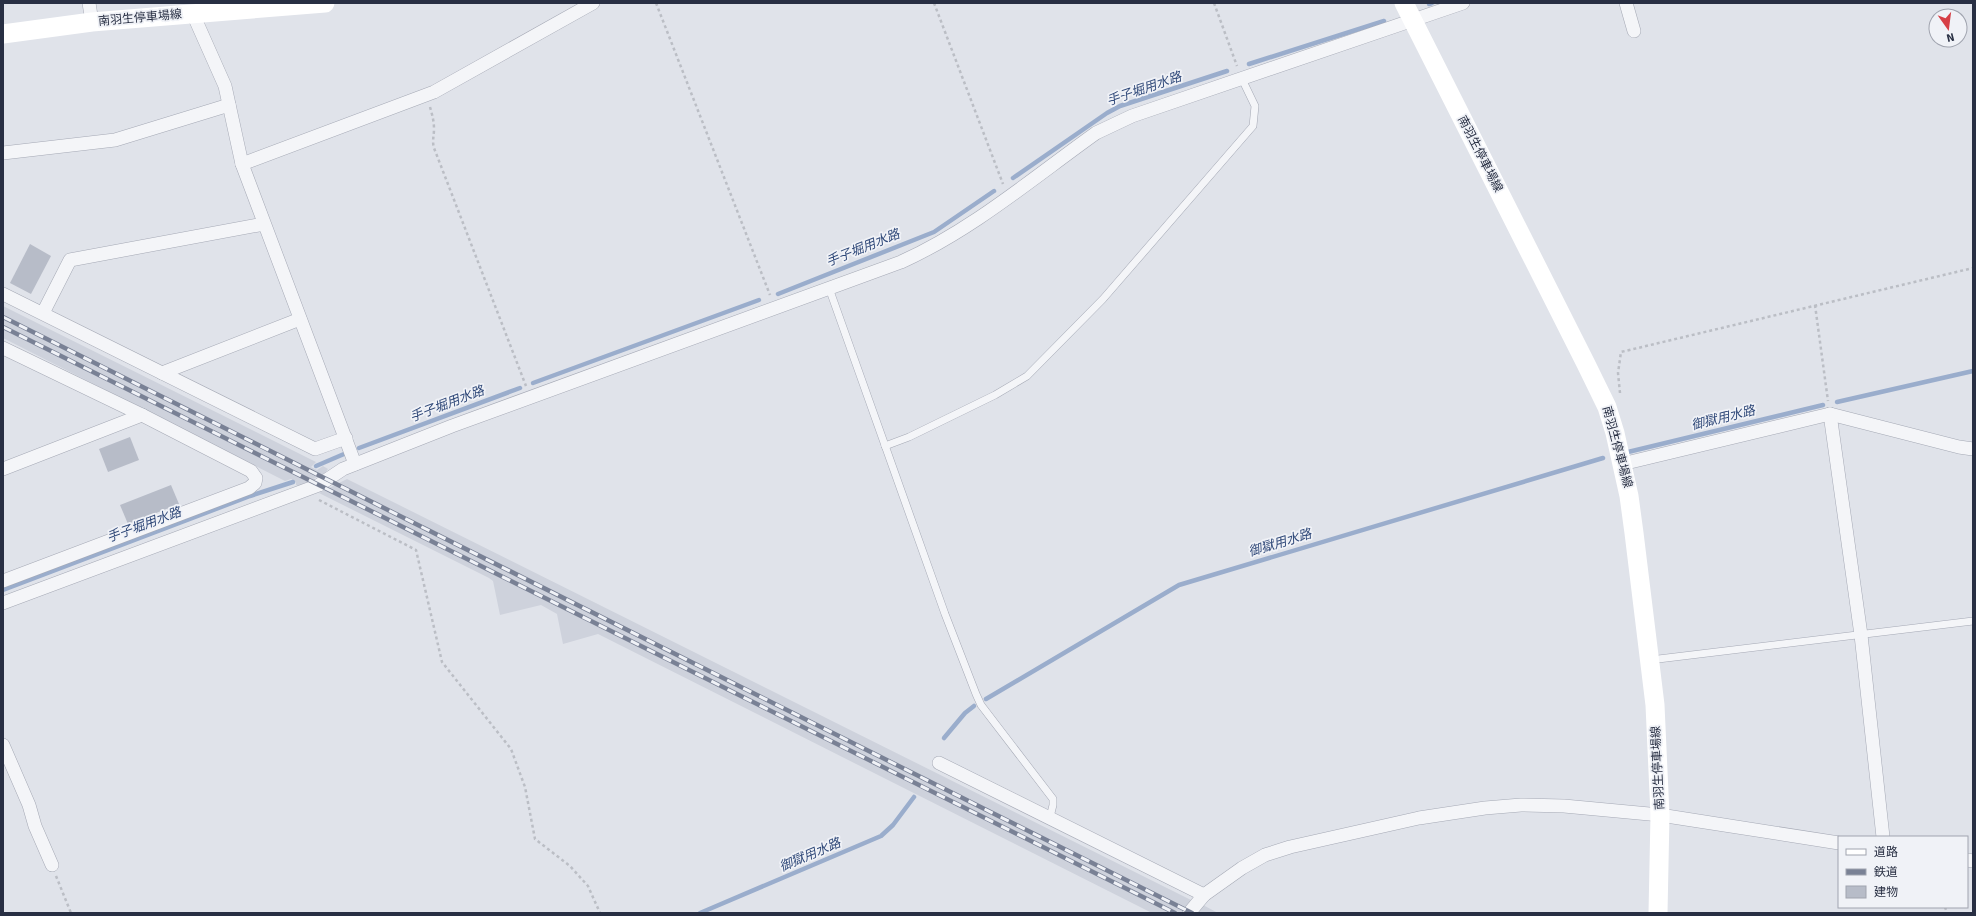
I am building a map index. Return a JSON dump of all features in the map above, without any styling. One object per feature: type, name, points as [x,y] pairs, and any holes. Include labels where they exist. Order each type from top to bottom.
[{"type":"main road","name":"南羽生停車場線","points":[[3,34],[192,11],[325,3]]},
{"type":"main road","name":"南羽生停車場線","points":[[1404,3],[1607,407],[1622,464],[1634,533],[1655,706],[1660,815],[1658,913]]},
{"type":"street","points":[[89,3],[92,22]]},
{"type":"street","points":[[242,164],[425,96],[593,3]]},
{"type":"street","points":[[3,603],[319,486],[343,469],[531,397],[829,288],[927,250],[970,224],[1096,133],[1132,116],[1463,3]]},
{"type":"street","points":[[1626,3],[1634,31]]},
{"type":"street","points":[[192,11],[225,86],[242,164],[356,464]]},
{"type":"street","points":[[3,153],[115,140],[229,106]]},
{"type":"street","points":[[43,314],[70,260],[264,224]]},
{"type":"street","points":[[3,294],[315,449],[346,438]]},
{"type":"street","points":[[162,373],[300,319]]},
{"type":"street","points":[[3,348],[142,414],[251,470],[256,478],[255,483],[249,488],[3,581]]},
{"type":"street","points":[[3,469],[142,414]]},
{"type":"street","points":[[1622,464],[1830,414],[1959,447],[1973,449]]},
{"type":"street","points":[[1830,414],[1861,635],[1883,836]]},
{"type":"street","points":[[3,745],[30,805],[35,826],[52,865]]},
{"type":"street","points":[[938,763],[1050,817],[1204,895]]},
{"type":"street","points":[[1189,913],[1204,895],[1242,868],[1265,855],[1290,847],[1420,818],[1485,808],[1520,805],[1564,806],[1660,815],[1838,843]]},
{"type":"lane","points":[[885,446],[909,437],[995,395],[1027,376],[1097,305],[1253,126],[1255,106],[1242,78]]},
{"type":"lane","points":[[829,288],[976,694],[981,705],[1052,799],[1053,806],[1050,817]]},
{"type":"lane","points":[[1649,660],[1973,621]]},
{"type":"path","points":[[656,3],[775,308]]},
{"type":"path","points":[[934,3],[1002,183],[1010,195]]},
{"type":"path","points":[[1214,3],[1242,78]]},
{"type":"path","points":[[425,96],[433,117],[434,130],[432,141],[434,148],[531,397]]},
{"type":"path","points":[[1607,407],[1620,394],[1618,373],[1621,352],[1973,268]]},
{"type":"path","points":[[1815,305],[1830,414]]},
{"type":"path","points":[[303,491],[416,550],[442,662],[511,749],[525,787],[535,839],[570,866],[588,886],[600,913]]},
{"type":"path","points":[[52,865],[71,913]]},
{"type":"shaded area","points":[[3,306],[316,462],[311,467],[317,470],[323,466],[328,469],[325,473],[299,486],[296,485],[296,482],[291,479],[285,481],[3,338]]},
{"type":"shaded area","points":[[347,479],[1191,900],[1188,906],[1183,913],[1152,913],[598,634],[563,644],[557,614],[541,605],[500,615],[493,581],[489,578],[319,493]]},
{"type":"shaded area","points":[[1203,905],[1218,913],[1193,913]]},
{"type":"building","points":[[30,244],[51,256],[31,294],[10,283]]},
{"type":"building","points":[[130,437],[139,460],[108,472],[99,449]]},
{"type":"building","points":[[171,485],[179,504],[128,524],[120,505]]},
{"type":"waterway","name":"手子堀用水路","points":[[1249,64],[1384,21]]},
{"type":"waterway","name":"手子堀用水路","points":[[1013,178],[1107,113],[1120,106],[1227,71]]},
{"type":"waterway","name":"手子堀用水路","points":[[778,294],[934,232],[994,191]]},
{"type":"waterway","name":"手子堀用水路","points":[[533,383],[759,300]]},
{"type":"waterway","name":"御獄用水路","points":[[1837,402],[1973,371]]},
{"type":"waterway","name":"手子堀用水路","points":[[359,448],[520,388]]},
{"type":"waterway","name":"御獄用水路","points":[[1628,452],[1823,405]]},
{"type":"waterway","name":"手子堀用水路","points":[[316,466],[344,454]]},
{"type":"waterway","name":"御獄用水路","points":[[986,699],[1179,585],[1603,458]]},
{"type":"waterway","name":"手子堀用水路","points":[[3,590],[250,496],[293,482]]},
{"type":"waterway","name":"御獄用水路","points":[[944,738],[965,713],[974,706]]},
{"type":"waterway","name":"御獄用水路","points":[[700,913],[881,836],[893,825],[914,797]]},
{"type":"railway","points":[[3,317],[1192,913]]},
{"type":"railway","points":[[3,327],[1175,913]]}]
